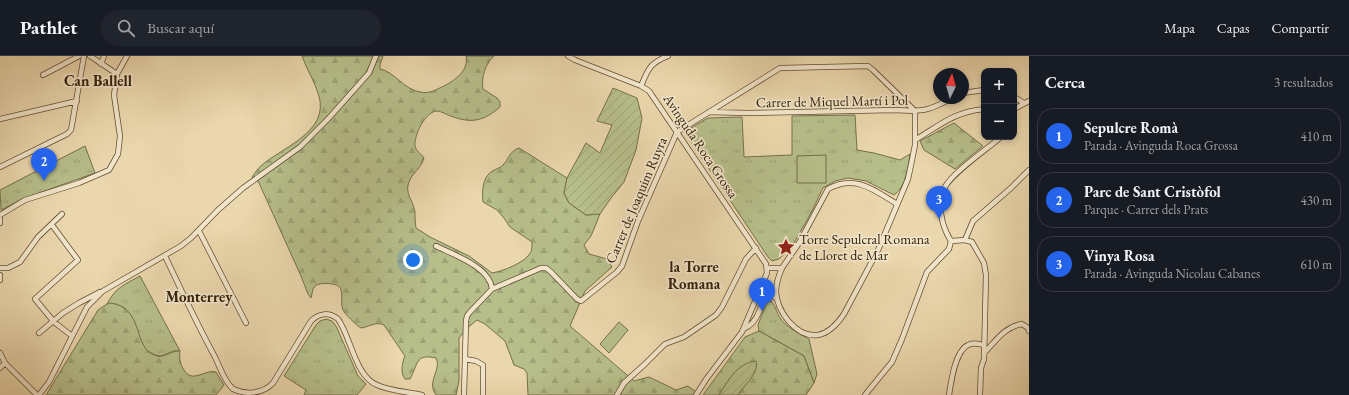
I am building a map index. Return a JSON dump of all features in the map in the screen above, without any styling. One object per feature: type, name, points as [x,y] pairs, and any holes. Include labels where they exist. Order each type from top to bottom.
[{"type":"street","points":[[43,75],[79,56]]},
{"type":"street","points":[[0,167],[67,134],[72,130],[84,56]]},
{"type":"street","points":[[90,56],[117,74]]},
{"type":"street","points":[[101,64],[104,56]]},
{"type":"street","points":[[0,215],[25,200],[79,183],[109,170],[118,154],[120,136],[114,95],[117,74],[127,56]]},
{"type":"street","points":[[39,333],[79,303],[103,291],[186,243],[218,210],[243,188],[300,147],[328,119],[369,73],[376,56]]},
{"type":"street","name":"Avinguda Roca Grossa","points":[[568,56],[574,60],[641,86],[649,91],[756,248],[767,268]]},
{"type":"street","points":[[641,86],[650,66],[657,60],[668,56]]},
{"type":"street","points":[[677,132],[780,68],[868,66],[916,111],[912,165],[908,179],[878,250],[840,321],[831,329],[816,335],[806,334],[789,323],[785,318],[776,298],[776,286],[782,268],[799,243],[828,189],[836,184],[862,184],[897,204]]},
{"type":"street","points":[[969,92],[981,90]]},
{"type":"street","points":[[1017,98],[1027,102]]},
{"type":"street","points":[[0,119],[77,101]]},
{"type":"street","points":[[1017,107],[1027,102]]},
{"type":"street","name":"Carrer de Miquel Martí i Pol","points":[[709,112],[777,113],[896,110],[916,111],[932,108],[940,104]]},
{"type":"street","points":[[915,140],[954,116],[971,110],[981,109]]},
{"type":"street","name":"Carrer de Joaquim Ruyra","points":[[464,395],[467,316],[470,312],[492,289],[541,268],[546,268],[577,299],[581,301],[617,272],[622,266],[638,221],[677,132]]},
{"type":"street","points":[[866,395],[892,362],[927,272],[949,249],[951,241],[945,230],[942,218],[942,203],[946,186],[954,176],[997,140]]},
{"type":"street","points":[[965,240],[973,221],[1029,170]]},
{"type":"street","points":[[0,268],[8,268],[20,262],[38,237],[62,214]]},
{"type":"street","points":[[0,219],[0,224]]},
{"type":"street","points":[[52,225],[78,260],[35,299],[54,322],[72,336]]},
{"type":"street","points":[[199,230],[246,323]]},
{"type":"street","points":[[951,241],[965,240],[972,242],[984,263],[986,275],[984,359],[981,368],[980,395]]},
{"type":"street","points":[[436,246],[484,272],[490,279],[492,289]]},
{"type":"street","points":[[618,395],[624,382],[646,364],[665,344],[684,337],[716,315],[722,307],[746,259],[756,248]]},
{"type":"street","points":[[165,256],[228,383],[242,394],[251,395],[260,393],[267,389],[311,321],[316,316],[328,314],[341,322],[362,372],[370,382],[384,388],[422,395]]},
{"type":"street","points":[[696,395],[745,328],[767,273],[767,268],[782,268]]},
{"type":"street","points":[[0,275],[0,280]]},
{"type":"street","points":[[0,353],[5,363],[38,395],[49,382],[87,307],[103,291]]},
{"type":"street","points":[[760,291],[776,298]]},
{"type":"street","points":[[745,328],[754,322],[766,294]]},
{"type":"street","points":[[984,353],[1005,330],[1013,325],[1022,324],[1028,328],[1029,331]]},
{"type":"street","points":[[949,395],[954,369],[962,349],[975,343],[984,345]]},
{"type":"street","points":[[465,359],[480,362],[483,365],[482,395]]},
{"type":"street","points":[[0,368],[5,363]]},
{"type":"green space","points":[[302,56],[383,56],[380,69],[390,73],[409,88],[420,92],[430,92],[457,78],[463,71],[466,56],[494,56],[484,71],[483,89],[497,98],[500,102],[500,107],[494,112],[477,120],[465,120],[437,111],[433,112],[428,115],[418,130],[415,146],[417,151],[424,158],[421,165],[410,179],[408,186],[408,194],[415,212],[416,228],[430,237],[469,256],[492,273],[508,268],[524,260],[531,252],[532,242],[510,227],[497,210],[483,202],[483,186],[488,175],[503,165],[512,153],[519,148],[567,178],[564,193],[569,203],[586,215],[600,214],[591,236],[584,245],[589,254],[607,259],[612,267],[585,291],[570,326],[634,381],[649,377],[676,390],[688,386],[700,395],[528,395],[527,373],[524,369],[514,365],[505,341],[485,324],[477,320],[466,329],[459,338],[459,381],[456,395],[436,395],[433,390],[433,380],[437,367],[436,358],[424,357],[418,361],[410,379],[405,379],[402,374],[402,368],[405,356],[384,325],[375,324],[361,328],[356,324],[343,310],[342,294],[337,285],[326,283],[316,285],[313,289],[311,298],[259,183],[257,179],[252,177],[262,165],[292,145],[311,129],[317,119],[320,109],[319,96]]},
{"type":"green space","points":[[613,88],[637,98],[642,118],[636,150],[624,182],[600,214],[586,215],[569,203],[564,193],[567,178],[586,143],[600,153],[612,125],[597,121]]},
{"type":"green space","points":[[855,115],[857,150],[900,160],[910,154],[904,182],[894,195],[866,181],[848,178],[835,181],[823,188],[791,248],[779,259],[772,261],[687,136],[689,129],[708,118],[742,117],[744,157],[792,155],[792,116]]},
{"type":"green space","points":[[954,123],[983,146],[955,169],[924,150],[920,141]]},
{"type":"green space","points":[[85,146],[95,173],[22,199],[1,210],[0,190]]},
{"type":"green space","points":[[826,155],[826,183],[797,183],[797,156]]},
{"type":"green space","points":[[140,276],[180,351],[171,352],[161,356],[145,349],[125,308],[116,304],[107,304],[117,290]]},
{"type":"green space","points":[[771,301],[786,325],[809,339],[817,374],[814,383],[804,356],[759,331],[758,325],[767,302]]},
{"type":"green space","points":[[111,303],[122,307],[129,313],[134,321],[144,346],[149,352],[160,356],[180,351],[181,363],[187,374],[195,376],[207,372],[216,372],[224,385],[216,395],[46,395],[98,310]]},
{"type":"green space","points":[[326,319],[332,321],[336,326],[358,376],[366,384],[357,395],[304,395],[306,390],[284,376],[316,325],[320,321]]},
{"type":"green space","points":[[619,322],[628,330],[609,353],[600,344]]},
{"type":"green space","points":[[759,331],[804,356],[814,383],[806,395],[738,395],[755,371],[756,363],[751,362],[732,376],[719,395],[703,395],[745,337]]},
{"type":"green space","points":[[756,361],[753,375],[738,395],[719,395],[738,369],[749,362]]},
{"type":"place","name":"Parc de Sant Cristòfol","points":[[44,181]]},
{"type":"place","name":"Vinya Rosa","points":[[939,219]]},
{"type":"place","name":"Torre Sepulcral Romana de Lloret de Mar","points":[[786,247]]},
{"type":"place","name":"Sepulcre Romà","points":[[762,311]]},
{"type":"district","name":"Can Ballell","points":[[98,80]]},
{"type":"district","name":"la Torre Romana","points":[[694,274]]},
{"type":"district","name":"Monterrey","points":[[199,296]]}]
